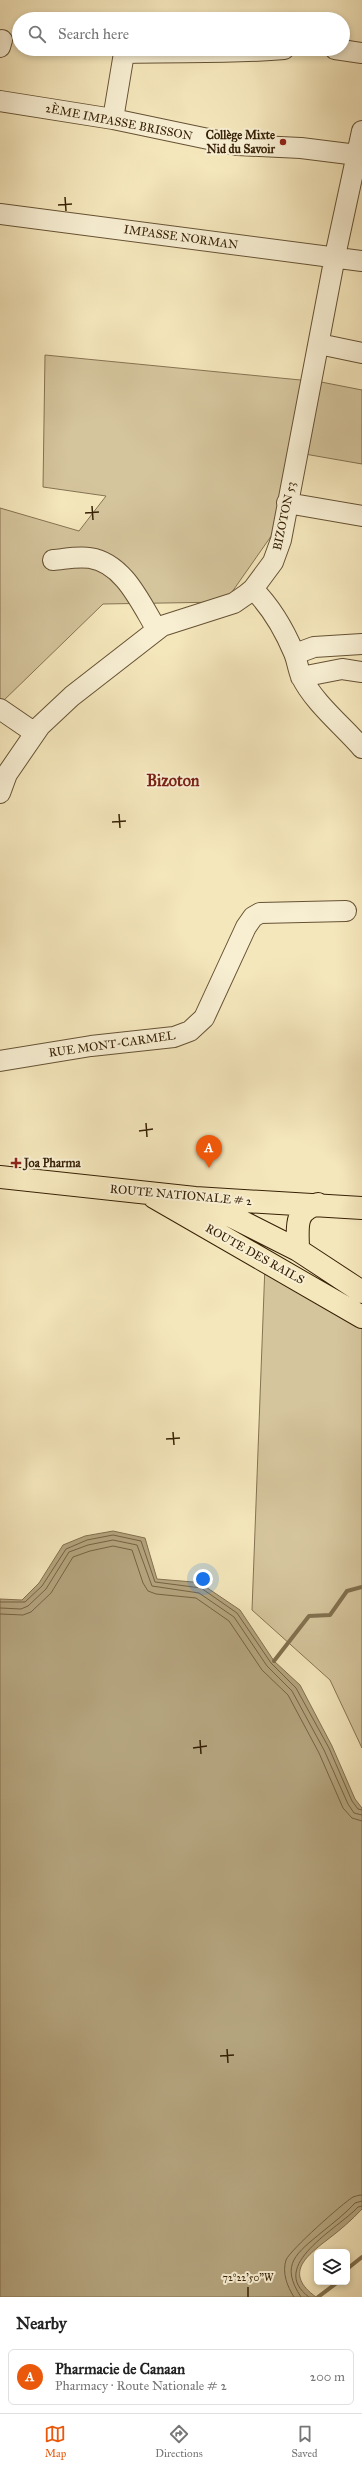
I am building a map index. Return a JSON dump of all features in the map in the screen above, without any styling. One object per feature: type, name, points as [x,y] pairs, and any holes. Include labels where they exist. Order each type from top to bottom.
[{"type":"main road","name":"ROUTE NATIONALE # 2","points":[[0,1177],[196,1198],[318,1204],[362,1208]]},
{"type":"main road","name":"ROUTE DES RAILS","points":[[148,1193],[362,1316]]},
{"type":"main road","name":"ROUTE DES RAILS","points":[[196,1198],[298,1250],[362,1292]]},
{"type":"main road","points":[[298,1250],[298,1229],[301,1214],[306,1207],[318,1204]]},
{"type":"street","points":[[350,51],[362,53]]},
{"type":"street","points":[[113,120],[124,56]]},
{"type":"street","name":"2ÈME IMPASSE BRISSON","points":[[0,101],[113,120],[237,145],[301,148],[358,155]]},
{"type":"street","name":"BIZOTON 53","points":[[0,793],[7,774],[35,733],[72,696],[162,626],[197,613],[234,603],[253,589],[273,562],[281,540],[335,256],[362,134]]},
{"type":"street","name":"IMPASSE NORMAN","points":[[0,214],[335,256],[362,261]]},
{"type":"street","points":[[319,344],[362,353]]},
{"type":"street","points":[[287,503],[362,516]]},
{"type":"street","points":[[53,560],[90,558],[110,564],[120,573],[157,630]]},
{"type":"street","points":[[253,589],[269,606],[295,654],[301,677],[316,697],[362,748]]},
{"type":"street","points":[[295,654],[314,647],[362,644]]},
{"type":"street","points":[[301,677],[342,669],[362,672]]},
{"type":"street","points":[[0,709],[35,733]]},
{"type":"street","name":"RUE MONT-CARMEL","points":[[0,1062],[91,1046],[174,1037],[190,1031],[204,1018],[246,927],[253,916],[260,913],[346,911]]},
{"type":"shaded area","points":[[45,355],[321,382],[362,390],[362,464],[299,453],[288,512],[225,602],[103,604],[0,704],[0,508],[79,531],[106,496],[43,487]]},
{"type":"shaded area","points":[[265,1265],[362,1326],[362,1748],[330,1680],[252,1610]]},
{"type":"water","points":[[113,1531],[145,1538],[157,1579],[193,1582],[203,1585],[240,1610],[274,1661],[300,1685],[332,1746],[355,1799],[362,1808],[362,2209],[345,2225],[316,2249],[314,2249],[314,2251],[305,2259],[301,2266],[301,2281],[306,2289],[316,2297],[0,2297],[0,1599],[22,1600],[39,1583],[63,1545],[85,1536]]},
{"type":"waterway","points":[[274,1661],[309,1616],[330,1615],[347,1591],[362,1587]]},
{"type":"waterway","points":[[350,2267],[362,2257]]},
{"type":"waterway","points":[[318,2297],[334,2285]]},
{"type":"place","name":"Collège Mixte Nid du Savoir","points":[[283,142]]},
{"type":"place","name":"Joa Pharma","points":[[16,1163]]},
{"type":"place","name":"Pharmacie de Canaan","points":[[209,1168]]},
{"type":"district","name":"Bizoton","points":[[173,780]]}]
